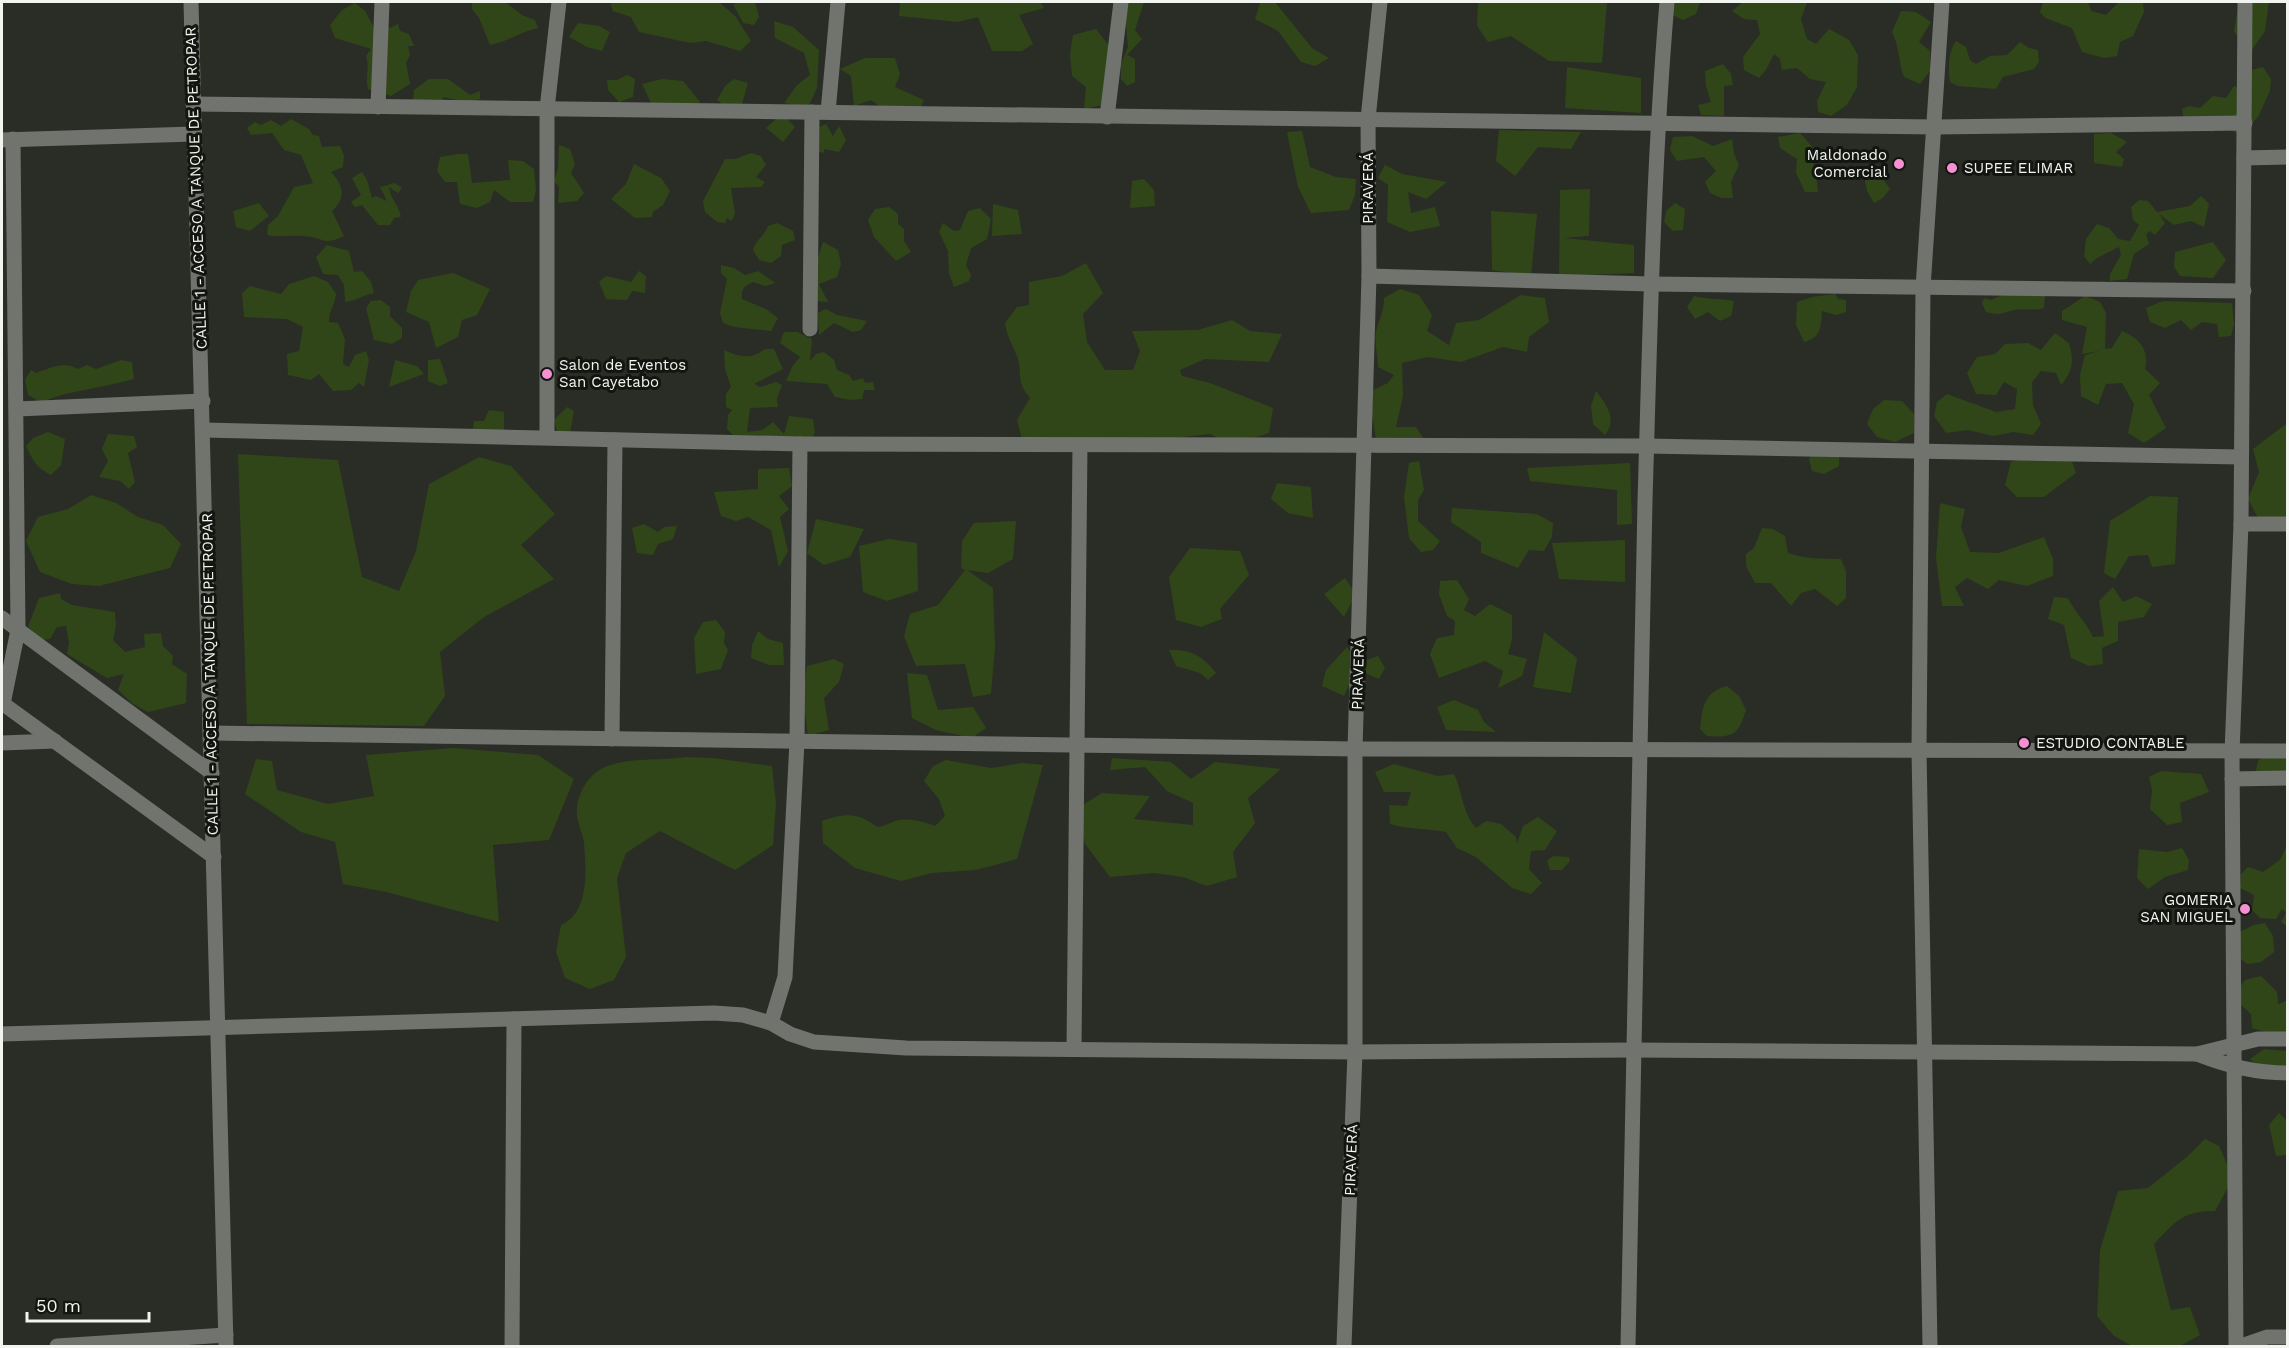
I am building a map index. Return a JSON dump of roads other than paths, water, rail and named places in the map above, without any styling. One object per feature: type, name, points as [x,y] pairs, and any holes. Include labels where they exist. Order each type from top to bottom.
[{"type":"street","name":"CALLE 1 - ACCESO A TANQUE DE PETROPAR","points":[[191,2],[204,430],[226,1341]]},
{"type":"street","points":[[378,106],[382,2]]},
{"type":"street","points":[[547,437],[547,109],[559,2]]},
{"type":"street","points":[[828,112],[838,2]]},
{"type":"street","points":[[1107,117],[1121,2]]},
{"type":"street","name":"PIRAVERÁ","points":[[1344,1347],[1355,1052],[1355,749],[1369,276],[1368,119],[1380,2]]},
{"type":"street","points":[[1628,1347],[1638,751],[1646,446],[1657,122],[1667,2]]},
{"type":"street","points":[[1930,1347],[1919,751],[1923,288],[1942,2]]},
{"type":"street","points":[[2235,1347],[2232,752],[2241,524],[2245,2]]},
{"type":"street","points":[[193,104],[1935,127],[2245,123]]},
{"type":"street","points":[[810,329],[812,112]]},
{"type":"street","points":[[194,134],[7,140],[16,409],[18,630],[2,703],[214,857]]},
{"type":"street","points":[[2244,158],[2288,157]]},
{"type":"street","points":[[1369,276],[1651,284],[2244,291]]},
{"type":"street","points":[[16,409],[203,401]]},
{"type":"street","points":[[204,430],[800,444],[1365,443],[1922,449],[2241,457]]},
{"type":"street","points":[[612,739],[615,440]]},
{"type":"street","points":[[771,1023],[785,977],[797,741],[800,444]]},
{"type":"street","points":[[1074,1048],[1080,445]]},
{"type":"street","points":[[2241,524],[2288,524]]},
{"type":"street","points":[[2,618],[212,773]]},
{"type":"street","points":[[211,733],[1355,749],[2288,752]]},
{"type":"street","points":[[2,743],[55,741]]},
{"type":"street","points":[[2232,779],[2288,778]]},
{"type":"street","points":[[2,1034],[714,1013],[743,1015],[771,1023],[790,1034],[814,1042],[906,1048],[1355,1052],[1633,1050],[2198,1054],[2258,1039],[2288,1039]]},
{"type":"street","points":[[512,1347],[514,1019]]},
{"type":"street","points":[[2198,1054],[2233,1068],[2266,1073],[2288,1073]]},
{"type":"street","points":[[2241,1347],[2267,1337],[2288,1337]]},
{"type":"street","points":[[57,1347],[226,1341]]},
{"type":"place","name":"Maldonado Comercial","points":[[1899,164]]},
{"type":"place","name":"SUPEE ELIMAR","points":[[1952,168]]},
{"type":"place","name":"Salon de Eventos San Cayetabo","points":[[547,374]]},
{"type":"place","name":"ESTUDIO CONTABLE","points":[[2024,743]]},
{"type":"place","name":"GOMERIA SAN MIGUEL","points":[[2245,909]]}]
